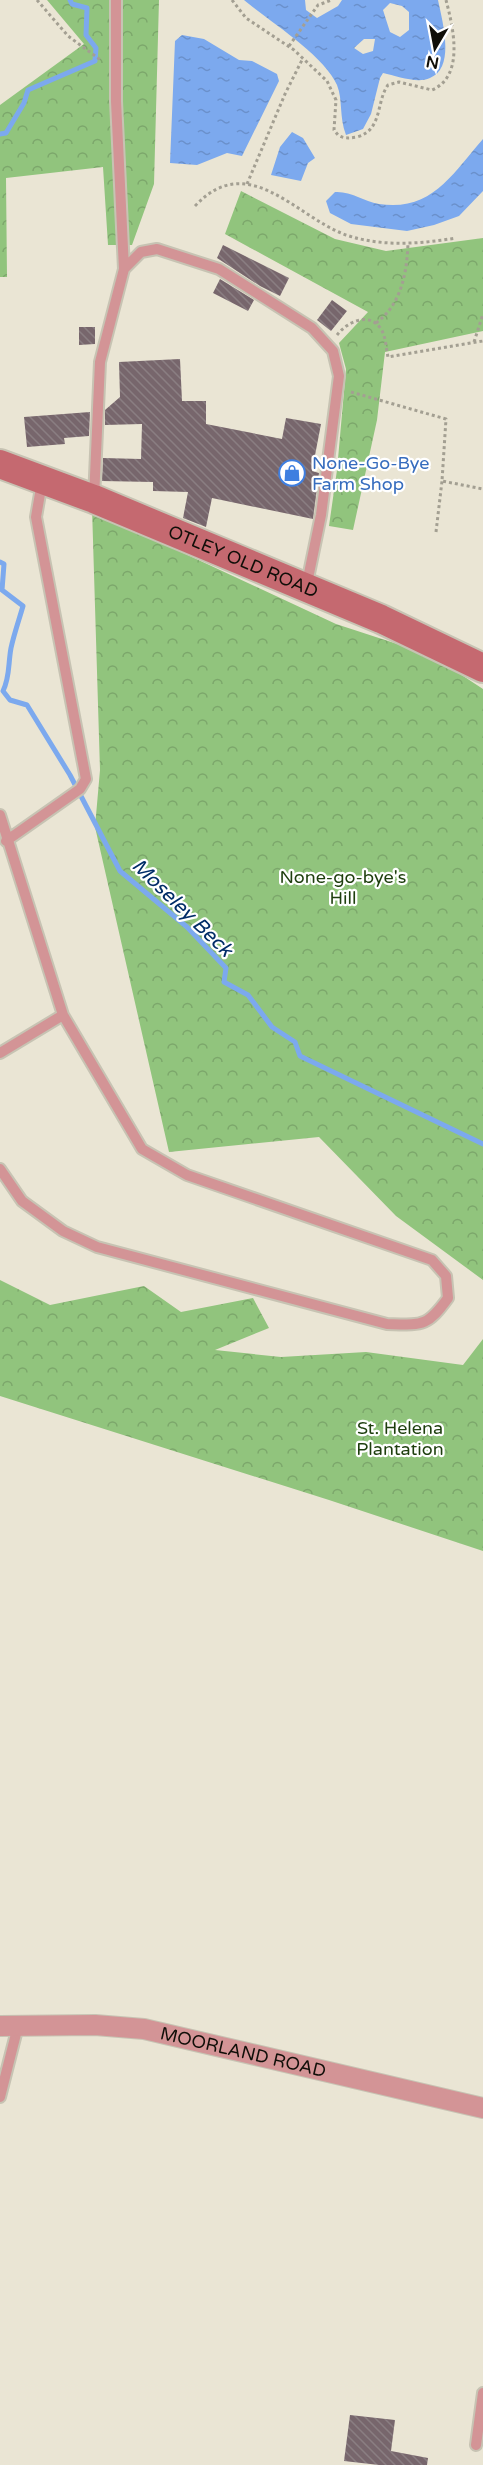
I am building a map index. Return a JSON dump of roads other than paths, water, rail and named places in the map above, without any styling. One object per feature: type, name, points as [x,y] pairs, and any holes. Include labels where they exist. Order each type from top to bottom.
[{"type":"street","name":"OTLEY OLD ROAD","points":[[0,464],[94,499],[381,619],[483,668]]},
{"type":"street","name":"MOORLAND ROAD","points":[[9,2026],[95,2025],[144,2029],[483,2108]]},
{"type":"lane","points":[[94,499],[100,362],[124,269],[116,71],[116,0]]},
{"type":"lane","points":[[124,269],[141,252],[157,249],[219,268],[312,328],[333,351],[339,376],[321,515],[306,589]]},
{"type":"lane","points":[[6,841],[80,789],[86,779],[36,517],[42,478]]},
{"type":"lane","points":[[0,815],[6,841],[63,1016],[142,1149],[187,1175],[432,1260],[446,1276],[448,1298],[434,1318],[415,1325],[387,1324],[97,1247],[63,1231],[22,1201],[0,1169]]},
{"type":"lane","points":[[0,1053],[63,1016]]},
{"type":"lane","points":[[0,2097],[9,2026]]},
{"type":"lane","points":[[476,2445],[483,2393]]},
{"type":"water","points":[[244,0],[305,0],[306,10],[317,18],[338,6],[342,0],[438,0],[445,43],[443,64],[438,73],[425,80],[407,79],[383,73],[371,114],[363,129],[346,135],[342,122],[339,91],[330,74],[308,50]],"holes":[[[390,3],[402,6],[409,12],[409,30],[400,37],[390,32],[383,10]],[[364,39],[375,39],[373,51],[363,54],[354,48]]]},
{"type":"water","points":[[182,35],[204,39],[239,60],[252,61],[277,74],[279,81],[242,156],[227,153],[197,165],[170,163],[175,41]]},
{"type":"water","points":[[292,132],[303,138],[315,158],[308,163],[301,181],[271,175],[280,147]]},
{"type":"water","points":[[483,139],[483,191],[459,216],[407,231],[351,224],[330,213],[326,201],[335,192],[346,193],[379,204],[397,205],[427,196],[450,177]]},
{"type":"waterway","name":"Moseley Beck","points":[[0,134],[6,133],[24,103],[28,90],[95,61],[96,48],[86,35],[87,8],[72,4],[70,0]]},
{"type":"waterway","name":"Moseley Beck","points":[[0,562],[4,564],[2,590],[23,606],[12,643],[8,675],[3,691],[10,700],[27,705],[70,775],[120,871],[187,927],[226,968],[224,982],[248,995],[272,1027],[295,1042],[300,1056],[483,1144]]},
{"type":"place","name":"None-Go-Bye Farm Shop","points":[[292,473]]},
{"type":"park label","name":"None-go-bye's Hill","points":[[343,887]]},
{"type":"park label","name":"St. Helena Plantation","points":[[400,1438]]}]
